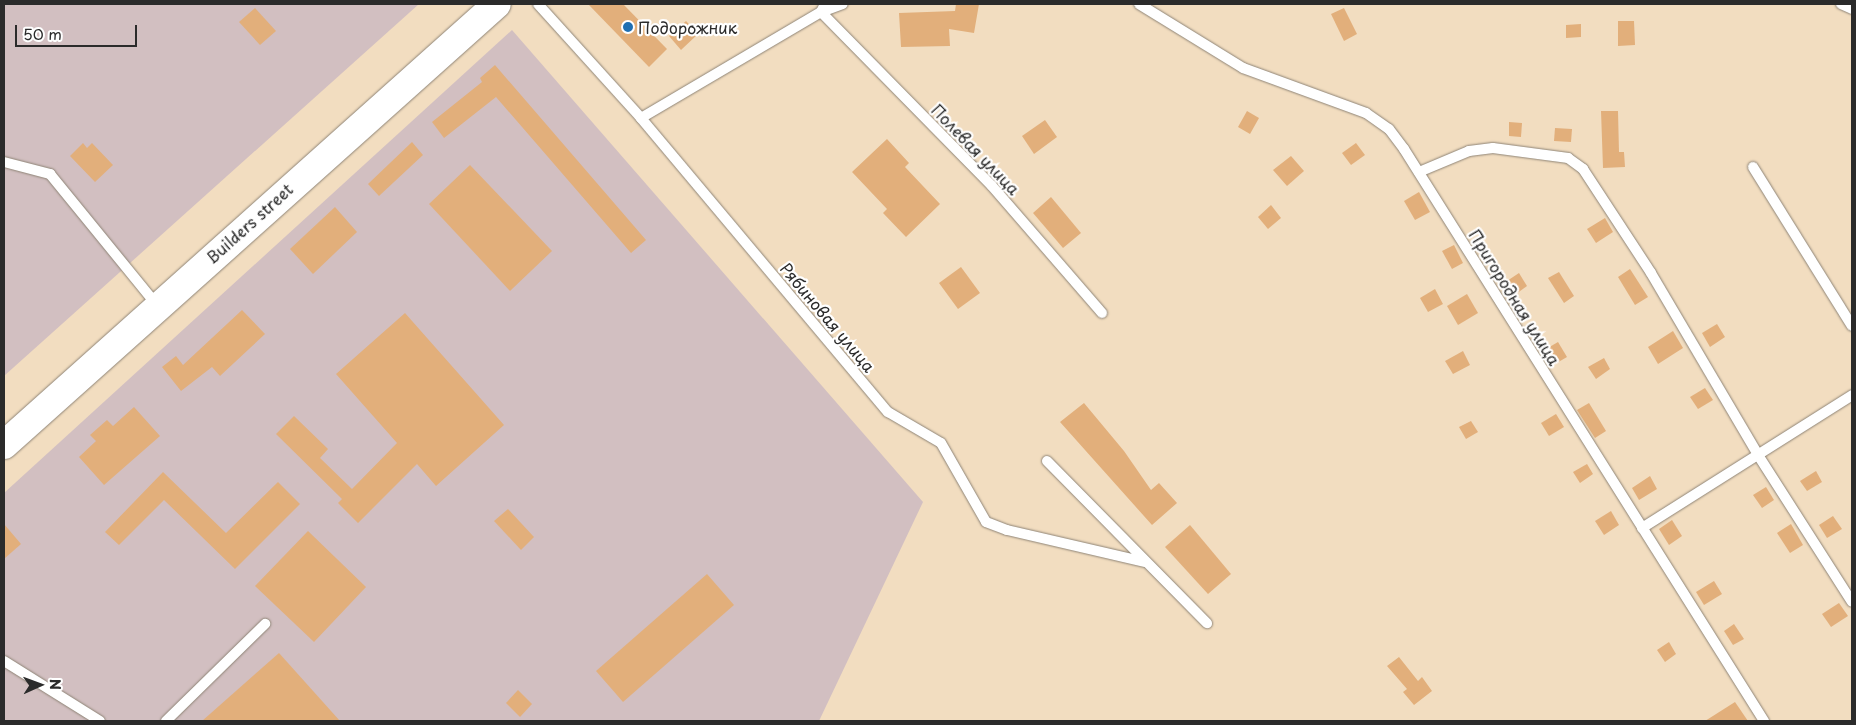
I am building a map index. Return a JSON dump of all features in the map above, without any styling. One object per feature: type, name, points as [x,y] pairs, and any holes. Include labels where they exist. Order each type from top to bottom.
[{"type":"main road","name":"Builders street","points":[[4,445],[157,305],[497,4]]},
{"type":"lane","name":"Рябиновая улица","points":[[538,4],[641,118],[888,412],[941,443],[986,522],[1007,530],[1144,562]]},
{"type":"lane","points":[[641,118],[823,8],[843,4]]},
{"type":"lane","name":"Пригородная улица","points":[[1139,4],[1243,68],[1366,113],[1389,129],[1419,172],[1764,721]]},
{"type":"lane","points":[[1841,4],[1852,9]]},
{"type":"lane","name":"Полевая улица","points":[[823,8],[992,186],[1102,313]]},
{"type":"lane","points":[[1419,172],[1469,151],[1493,148],[1568,158],[1583,169],[1651,272],[1758,455],[1852,602]]},
{"type":"lane","points":[[4,162],[50,174],[157,305]]},
{"type":"lane","points":[[1753,167],[1852,326]]},
{"type":"lane","points":[[1642,528],[1852,395]]},
{"type":"lane","points":[[1048,461],[1144,562],[1207,623]]},
{"type":"lane","points":[[166,721],[265,624]]},
{"type":"lane","points":[[4,661],[100,721]]},
{"type":"shaded area","points":[[4,4],[419,4],[4,376]]},
{"type":"shaded area","points":[[512,30],[923,502],[819,721],[4,721],[4,493]]},
{"type":"building","name":"Подорожник","points":[[588,4],[623,4],[667,49],[649,67]]},
{"type":"building","points":[[956,4],[979,4],[974,33],[949,29],[950,46],[901,47],[899,13],[955,11]]},
{"type":"building","points":[[255,8],[276,31],[260,45],[239,22]]},
{"type":"building","points":[[1344,8],[1357,34],[1344,41],[1331,14]]},
{"type":"building","points":[[686,21],[698,34],[681,50],[669,36]]},
{"type":"building","points":[[1618,21],[1634,21],[1635,45],[1618,46]]},
{"type":"building","points":[[1581,24],[1581,37],[1566,38],[1566,25]]},
{"type":"building","points":[[495,65],[646,240],[631,253],[496,97],[444,138],[432,122],[482,82],[480,78]]},
{"type":"building","points":[[1247,111],[1259,118],[1250,134],[1238,127]]},
{"type":"building","points":[[1601,111],[1618,111],[1619,152],[1624,152],[1625,167],[1603,168]]},
{"type":"building","points":[[1045,120],[1057,137],[1034,154],[1022,136]]},
{"type":"building","points":[[1509,122],[1522,123],[1521,137],[1509,136]]},
{"type":"building","points":[[1555,128],[1572,129],[1571,142],[1554,141]]},
{"type":"building","points":[[887,139],[909,163],[905,167],[940,204],[906,237],[883,213],[887,209],[852,172]]},
{"type":"building","points":[[412,142],[423,155],[379,196],[368,184]]},
{"type":"building","points":[[83,143],[87,148],[92,143],[113,165],[95,182],[70,156]]},
{"type":"building","points":[[1356,143],[1365,155],[1351,165],[1342,153]]},
{"type":"building","points":[[1291,156],[1304,171],[1287,186],[1273,170]]},
{"type":"building","points":[[470,165],[552,251],[510,291],[429,204]]},
{"type":"building","points":[[1419,192],[1430,212],[1415,220],[1404,201]]},
{"type":"building","points":[[1051,197],[1081,233],[1063,248],[1033,213]]},
{"type":"building","points":[[1271,205],[1281,218],[1268,229],[1258,217]]},
{"type":"building","points":[[335,207],[357,232],[313,274],[290,249]]},
{"type":"building","points":[[1605,218],[1613,232],[1596,243],[1587,229]]},
{"type":"building","points":[[1454,245],[1463,263],[1452,269],[1442,251]]},
{"type":"building","points":[[961,267],[980,293],[958,309],[939,283]]},
{"type":"building","points":[[1630,269],[1648,297],[1635,305],[1618,277]]},
{"type":"building","points":[[1559,272],[1574,296],[1564,303],[1548,278]]},
{"type":"building","points":[[1519,273],[1527,286],[1516,294],[1507,281]]},
{"type":"building","points":[[1435,289],[1443,304],[1428,312],[1420,298]]},
{"type":"building","points":[[1467,294],[1478,313],[1458,325],[1447,306]]},
{"type":"building","points":[[242,310],[265,334],[220,376],[212,367],[181,391],[162,367],[176,356],[183,365]]},
{"type":"building","points":[[405,313],[504,425],[436,486],[417,464],[358,523],[338,503],[342,499],[276,434],[294,416],[328,449],[320,458],[352,489],[397,443],[336,374]]},
{"type":"building","points":[[1717,324],[1725,337],[1710,347],[1702,333]]},
{"type":"building","points":[[1673,331],[1683,348],[1658,364],[1648,347]]},
{"type":"building","points":[[1558,342],[1567,357],[1555,364],[1546,349]]},
{"type":"building","points":[[1463,351],[1470,365],[1453,374],[1445,361]]},
{"type":"building","points":[[1604,358],[1610,369],[1596,379],[1588,367]]},
{"type":"building","points":[[1705,388],[1713,400],[1698,409],[1690,397]]},
{"type":"building","points":[[1084,403],[1124,451],[1151,490],[1159,483],[1177,503],[1152,525],[1060,422]]},
{"type":"building","points":[[1589,403],[1606,431],[1595,438],[1577,410]]},
{"type":"building","points":[[134,407],[160,436],[104,485],[79,457],[96,441],[90,435],[107,420],[113,426]]},
{"type":"building","points":[[1556,414],[1564,427],[1549,436],[1541,423]]},
{"type":"building","points":[[1471,421],[1478,432],[1466,439],[1459,427]]},
{"type":"building","points":[[1587,464],[1593,474],[1580,483],[1573,472]]},
{"type":"building","points":[[1816,471],[1822,482],[1807,491],[1800,481]]},
{"type":"building","points":[[163,472],[226,533],[278,482],[300,504],[235,569],[164,500],[119,545],[105,532]]},
{"type":"building","points":[[1650,476],[1657,489],[1639,500],[1632,488]]},
{"type":"building","points":[[1766,487],[1774,500],[1762,508],[1753,495]]},
{"type":"building","points":[[508,509],[534,537],[521,550],[494,521]]},
{"type":"building","points":[[1611,511],[1619,525],[1604,535],[1595,521]]},
{"type":"building","points":[[1833,516],[1842,529],[1827,538],[1819,525]]},
{"type":"building","points":[[1672,520],[1682,536],[1669,545],[1659,529]]},
{"type":"building","points":[[4,524],[21,544],[4,559]]},
{"type":"building","points":[[1791,524],[1803,545],[1790,553],[1777,533]]},
{"type":"building","points":[[1190,525],[1231,574],[1208,594],[1165,547]]},
{"type":"building","points":[[308,531],[366,587],[314,642],[255,586]]},
{"type":"building","points":[[707,574],[734,605],[623,702],[596,671]]},
{"type":"building","points":[[1714,581],[1722,594],[1704,605],[1696,592]]},
{"type":"building","points":[[1839,603],[1848,616],[1831,627],[1822,614]]},
{"type":"building","points":[[1734,624],[1744,639],[1733,645],[1724,631]]},
{"type":"building","points":[[1669,642],[1676,654],[1665,662],[1657,650]]},
{"type":"building","points":[[279,653],[340,721],[202,721]]},
{"type":"building","points":[[1399,657],[1418,681],[1422,677],[1432,691],[1414,705],[1403,692],[1407,689],[1387,666]]},
{"type":"building","points":[[518,690],[532,704],[520,717],[506,703]]},
{"type":"building","points":[[1735,702],[1748,721],[1705,721]]},
{"type":"place","name":"Подорожник","points":[[628,27]]}]
